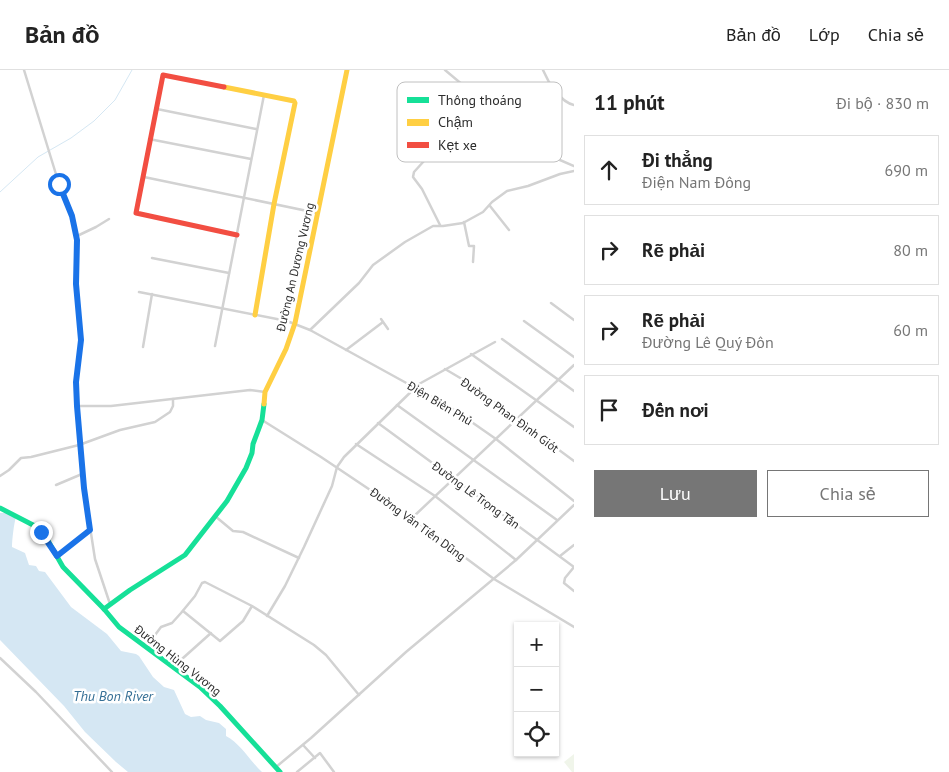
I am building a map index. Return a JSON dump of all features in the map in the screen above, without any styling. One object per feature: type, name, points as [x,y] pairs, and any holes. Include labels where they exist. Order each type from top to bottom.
[{"type":"main road","name":"Đường An Dương Vương","points":[[104,609],[185,555],[200,538],[226,501],[246,468],[262,420],[265,392],[286,349],[295,324],[347,70]]},
{"type":"main road","points":[[236,234],[137,215],[135,212],[162,77],[164,75],[295,103],[274,204],[255,315]]},
{"type":"main road","name":"Đường Hùng Vương","points":[[0,508],[33,525],[41,532],[73,580],[104,609],[119,627],[200,687],[220,706],[280,772]]},
{"type":"street","points":[[24,70],[47,147],[72,216],[77,236],[76,284],[81,340],[76,382],[82,474],[95,559],[110,604]]},
{"type":"street","points":[[445,70],[459,82]]},
{"type":"street","points":[[542,70],[550,82]]},
{"type":"street","points":[[215,346],[264,95]]},
{"type":"street","points":[[562,98],[567,103],[574,105]]},
{"type":"street","points":[[156,109],[256,129]]},
{"type":"street","points":[[150,139],[251,160]]},
{"type":"street","points":[[562,161],[574,166]]},
{"type":"street","points":[[423,162],[413,175],[431,205],[440,225]]},
{"type":"street","points":[[310,330],[359,283],[373,265],[405,242],[433,226],[464,222],[483,212],[492,202],[507,191],[542,182],[574,170]]},
{"type":"street","points":[[142,177],[318,213]]},
{"type":"street","points":[[489,205],[509,230]]},
{"type":"street","points":[[77,236],[110,218]]},
{"type":"street","points":[[464,222],[469,246],[474,246],[473,262]]},
{"type":"street","points":[[152,258],[229,273]]},
{"type":"street","name":"Điện Biên Phủ","points":[[140,292],[255,315],[295,324],[310,330],[450,407],[496,438],[574,501]]},
{"type":"street","points":[[143,347],[152,294]]},
{"type":"street","points":[[551,303],[574,320]]},
{"type":"street","points":[[346,350],[382,321],[388,329]]},
{"type":"street","points":[[524,321],[574,357]]},
{"type":"street","points":[[502,339],[574,391]]},
{"type":"street","points":[[267,616],[299,558],[332,486],[337,467],[344,457],[415,388],[471,354],[495,342]]},
{"type":"street","points":[[471,354],[574,427]]},
{"type":"street","points":[[412,518],[574,365]]},
{"type":"street","name":"Đường Phan Đình Giót","points":[[445,369],[466,382],[574,461]]},
{"type":"street","points":[[77,406],[111,406],[250,390],[265,392]]},
{"type":"street","points":[[0,476],[21,458],[80,445],[120,430],[155,422],[170,412],[172,399]]},
{"type":"street","points":[[398,405],[557,520]]},
{"type":"street","name":"Đường Văn Tiến Dũng","points":[[262,420],[337,467],[412,518],[494,579],[574,627]]},
{"type":"street","name":"Đường Lê Trọng Tấn","points":[[378,423],[574,567]]},
{"type":"street","points":[[356,444],[434,496],[516,560]]},
{"type":"street","points":[[56,485],[82,474]]},
{"type":"street","points":[[276,767],[406,652],[516,560],[574,505]]},
{"type":"street","points":[[215,516],[233,531],[243,532],[299,558]]},
{"type":"street","points":[[57,556],[90,530]]},
{"type":"street","points":[[560,556],[574,544]]},
{"type":"street","points":[[574,567],[565,578],[564,583],[574,591]]},
{"type":"street","points":[[146,647],[161,627],[172,623],[183,611],[196,596],[204,582],[252,606],[314,645],[326,655],[358,695]]},
{"type":"street","points":[[183,611],[219,640],[222,640],[243,621],[252,606]]},
{"type":"street","points":[[173,667],[211,633]]},
{"type":"street","points":[[0,658],[36,692],[112,772]]},
{"type":"street","points":[[303,745],[315,758]]},
{"type":"street","points":[[297,772],[320,753],[334,772]]},
{"type":"shaded area","points":[[574,754],[574,772],[572,772],[564,762]]},
{"type":"water","name":"Thu Bon River","points":[[0,513],[7,513],[16,517],[12,547],[25,553],[29,565],[36,566],[39,571],[45,572],[71,607],[107,634],[121,651],[139,656],[153,677],[164,687],[174,690],[185,714],[191,717],[200,716],[206,720],[219,723],[226,729],[226,736],[236,743],[262,772],[128,772],[85,732],[64,706],[0,640]]},
{"type":"waterway","points":[[0,192],[38,157],[71,138],[94,121],[115,100],[132,70]]},
{"type":"traffic: fast","points":[[104,609],[185,555],[227,501],[246,468],[262,420],[264,404]]},
{"type":"traffic: fast","points":[[0,508],[33,525],[41,532],[63,567],[119,627],[200,687],[220,706],[280,772]]},
{"type":"traffic: slow","points":[[264,404],[265,392],[286,349],[295,323],[347,70]]},
{"type":"traffic: slow","points":[[224,87],[294,101],[295,103],[274,204],[255,315]]},
{"type":"traffic: jam","points":[[224,87],[163,75],[136,213],[237,235]]},
{"type":"route","points":[[41,532],[57,556],[90,530],[84,488],[77,406],[76,382],[81,340],[76,284],[77,240],[72,216],[59,184]]}]
